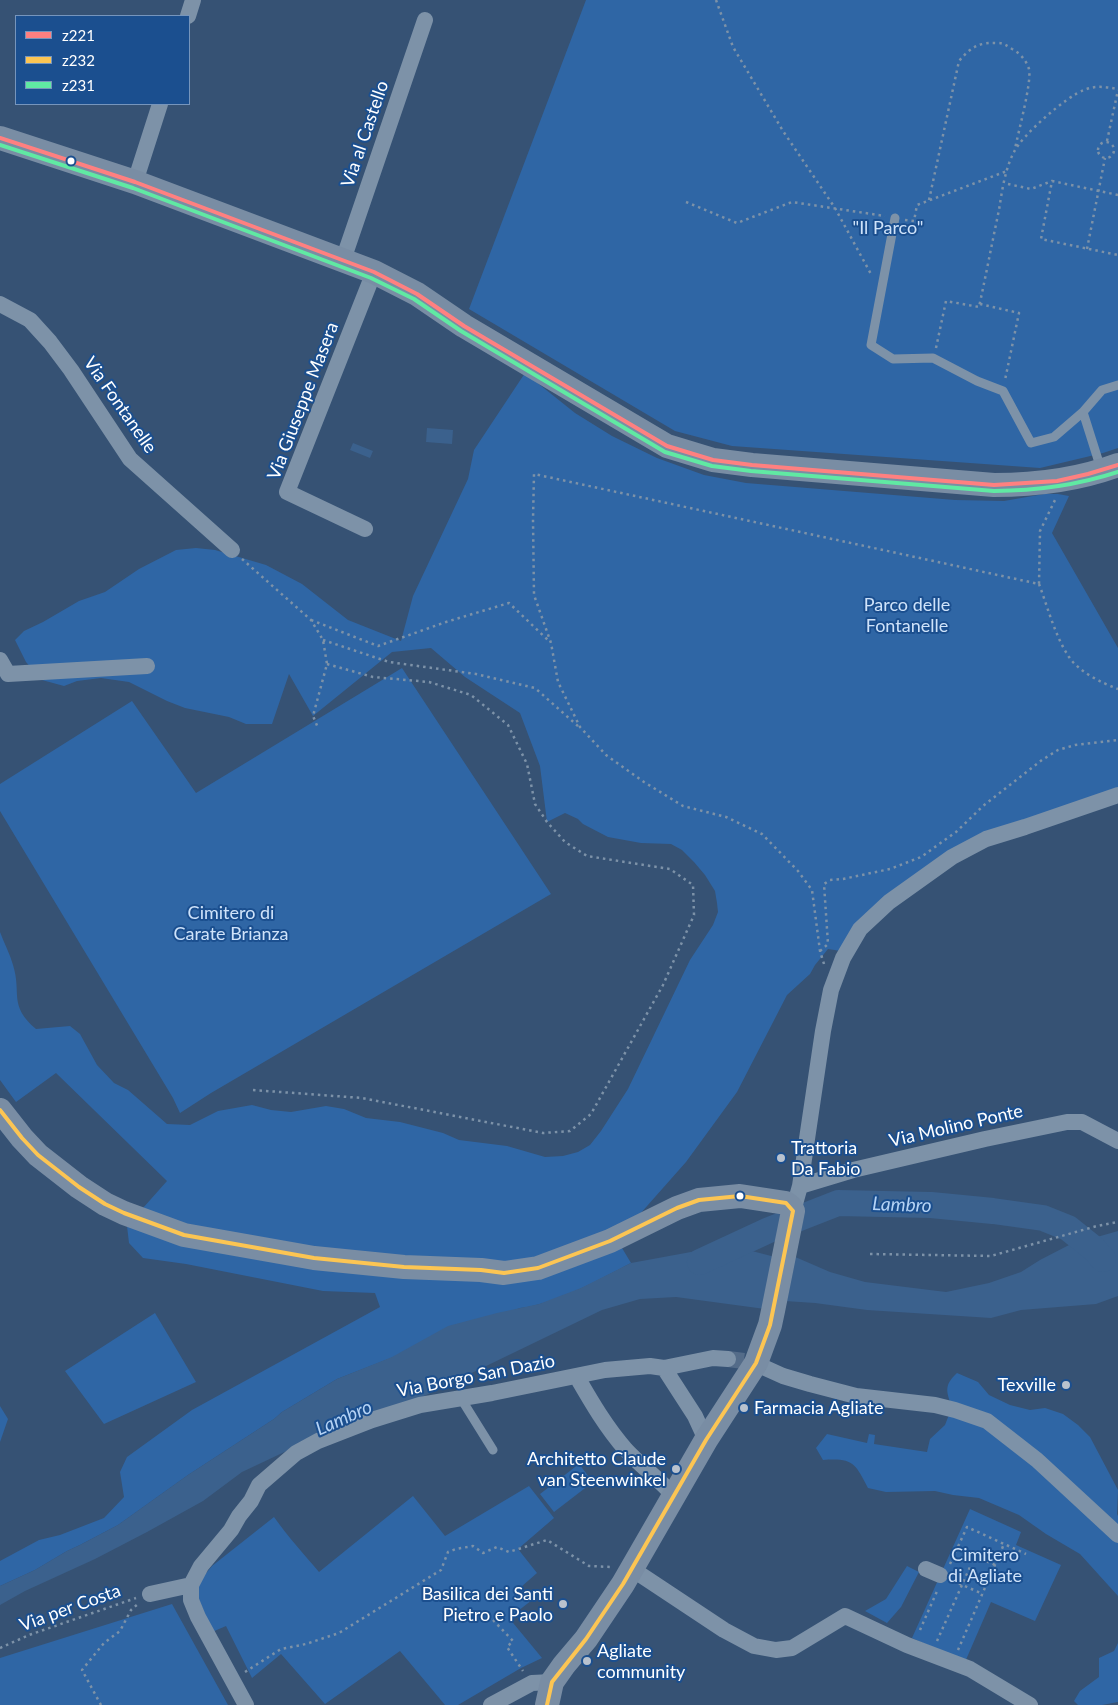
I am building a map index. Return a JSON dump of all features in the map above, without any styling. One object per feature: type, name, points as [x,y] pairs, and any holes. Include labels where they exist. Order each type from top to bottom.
[{"type":"street","points":[[188,15],[193,0]]},
{"type":"street","name":"Via al Castello","points":[[342,260],[425,20]]},
{"type":"street","points":[[134,182],[160,105]]},
{"type":"street","points":[[0,138],[134,182],[374,272],[417,294],[464,326],[667,446],[713,460],[752,465],[994,485],[1030,485],[1058,481],[1110,468]]},
{"type":"street","name":"Via Giuseppe Masera","points":[[365,529],[287,492],[374,272]]},
{"type":"street","name":"Via Fontanelle","points":[[0,304],[30,320],[50,342],[76,377],[130,459],[232,550]]},
{"type":"street","points":[[0,660],[8,674],[147,666]]},
{"type":"street","points":[[547,1705],[552,1682],[586,1640],[632,1569],[706,1440],[754,1363],[770,1325],[800,1186],[831,990],[843,958],[860,929],[889,902],[952,857],[986,839],[1026,828],[1118,795]]},
{"type":"street","points":[[0,1110],[38,1155],[79,1187],[124,1214],[184,1235],[314,1258],[404,1267],[482,1270],[504,1273],[538,1268],[610,1241],[676,1208],[699,1200],[740,1196],[786,1203],[794,1211]]},
{"type":"street","name":"Via Molino Ponte","points":[[800,1186],[853,1170],[1067,1122],[1082,1122],[1118,1141]]},
{"type":"street","name":"Via Borgo San Dazio","points":[[191,1585],[201,1566],[231,1530],[251,1501],[259,1485],[296,1453],[318,1441],[372,1420],[420,1405],[460,1397],[605,1370],[650,1366],[664,1368],[713,1358],[728,1359]]},
{"type":"street","points":[[754,1363],[783,1376],[856,1396],[935,1405],[987,1421],[1037,1460],[1118,1535]]},
{"type":"street","points":[[664,1368],[695,1416],[706,1440]]},
{"type":"street","points":[[577,1376],[608,1429],[628,1452],[674,1496]]},
{"type":"street","points":[[632,1569],[724,1630],[754,1646],[776,1650],[792,1648],[845,1616],[907,1644],[970,1669],[1030,1705]]},
{"type":"street","points":[[150,1594],[191,1585],[191,1600],[246,1705]]},
{"type":"street","points":[[490,1705],[532,1683],[552,1682]]},
{"type":"lane","points":[[895,218],[871,345],[893,359],[933,358],[977,381],[1003,391],[1030,443],[1054,437],[1083,412],[1102,390],[1118,385]]},
{"type":"lane","points":[[1083,412],[1110,468]]},
{"type":"lane","points":[[460,1397],[493,1450]]},
{"type":"path","points":[[716,0],[733,47],[783,131],[835,208],[881,293]]},
{"type":"path","points":[[929,200],[958,61],[969,50],[979,44],[990,42],[1002,43],[1024,59],[1029,70],[1029,82],[1014,150],[1007,171],[979,307],[946,301],[933,358]]},
{"type":"path","points":[[1014,150],[1067,98],[1098,86],[1118,90],[1107,141]]},
{"type":"path","points":[[1107,141],[1113,145],[1114,150],[1112,156],[1105,158],[1100,155],[1098,148],[1107,141]]},
{"type":"path","points":[[1087,249],[1105,158]]},
{"type":"path","points":[[924,202],[1007,171]]},
{"type":"path","points":[[1052,180],[1041,239],[1118,256]]},
{"type":"path","points":[[1008,184],[1031,189],[1052,180],[1118,195]]},
{"type":"path","points":[[686,202],[737,223],[792,202],[835,208]]},
{"type":"path","points":[[980,304],[1019,313],[1003,391]]},
{"type":"path","points":[[580,727],[558,682],[551,643],[534,595],[534,474],[1039,584]]},
{"type":"path","points":[[1058,481],[1058,494],[1040,531],[1039,584],[1052,621],[1070,658],[1079,668],[1118,689]]},
{"type":"path","points":[[232,550],[311,620],[323,640],[327,664],[313,716],[318,728]]},
{"type":"path","points":[[311,620],[378,646],[446,622],[509,603],[551,643]]},
{"type":"path","points":[[323,640],[389,662],[476,674],[535,688],[580,727],[606,755],[644,782],[683,806],[726,817],[762,834],[798,871],[812,890],[820,951],[831,990]]},
{"type":"path","points":[[253,1090],[362,1098],[543,1133],[570,1131],[591,1114],[663,984],[694,915],[693,885],[670,869],[587,856],[565,842],[547,822],[535,804],[527,764],[508,724],[471,695],[429,682],[374,677],[327,664]]},
{"type":"path","points":[[820,951],[828,944],[824,884],[830,880],[890,869],[921,857],[956,832],[990,800],[1058,750],[1075,745],[1118,740]]},
{"type":"path","points":[[870,1254],[991,1256],[1097,1226],[1118,1222]]},
{"type":"path","points":[[920,1630],[936,1573],[957,1548],[967,1527],[1026,1554]]},
{"type":"path","points":[[232,1679],[281,1648],[306,1644],[339,1633],[442,1570],[448,1552],[456,1549],[473,1546],[483,1553],[497,1547],[509,1552],[547,1540],[590,1566],[632,1569]]},
{"type":"path","points":[[958,1650],[1004,1544]]},
{"type":"path","points":[[957,1548],[995,1565]]},
{"type":"path","points":[[936,1641],[970,1567]]},
{"type":"path","points":[[936,1573],[983,1594]]},
{"type":"path","points":[[101,1705],[82,1670],[104,1644],[120,1631],[131,1610],[150,1594]]},
{"type":"path","name":"Via per Costa","points":[[0,1648],[150,1594]]},
{"type":"path","points":[[493,1620],[513,1641],[507,1647],[521,1668]]},
{"type":"green space","name":"\"Il Parco\"","points":[[586,0],[1118,0],[1118,448],[1040,468],[732,446],[675,431],[469,309]]},
{"type":"green space","name":"Parco delle Fontanelle","points":[[525,373],[575,413],[612,436],[657,458],[704,475],[746,483],[955,500],[1004,501],[1044,494],[1069,496],[1052,533],[1118,648],[1118,795],[1025,827],[917,881],[847,952],[828,949],[810,974],[787,995],[737,1092],[686,1162],[632,1223],[622,1248],[631,1263],[562,1297],[520,1308],[337,1379],[282,1412],[118,1525],[35,1570],[0,1586],[0,1561],[39,1540],[60,1535],[104,1518],[124,1497],[120,1472],[127,1457],[192,1410],[380,1307],[375,1293],[323,1291],[186,1264],[143,1258],[129,1243],[127,1226],[167,1181],[56,1073],[16,1102],[0,1080],[0,932],[13,965],[19,1006],[27,1021],[36,1029],[70,1026],[80,1034],[97,1065],[114,1083],[128,1090],[167,1124],[190,1125],[218,1111],[252,1105],[271,1110],[291,1112],[326,1106],[344,1109],[366,1118],[400,1122],[443,1133],[459,1140],[507,1146],[545,1157],[563,1156],[578,1152],[590,1145],[601,1131],[628,1089],[690,960],[713,925],[718,912],[715,891],[705,875],[682,850],[671,844],[641,843],[608,837],[565,813],[547,822],[540,766],[520,713],[465,677],[431,648],[392,652],[313,716],[289,674],[272,724],[246,724],[229,717],[185,708],[129,682],[101,678],[77,681],[64,686],[42,680],[26,662],[15,640],[24,631],[79,601],[105,592],[139,569],[176,550],[196,548],[215,550],[266,565],[302,584],[348,620],[401,641],[413,596],[468,479],[474,450]]},
{"type":"green space","name":"Cimitero di Carate Brianza","points":[[402,668],[551,894],[180,1113],[173,1098],[0,811],[0,784],[132,701],[196,793]]},
{"type":"green space","points":[[155,1313],[196,1382],[104,1424],[65,1371]]},
{"type":"green space","points":[[957,1373],[978,1382],[989,1395],[1010,1405],[1030,1410],[1045,1408],[1063,1414],[1090,1437],[1118,1490],[1118,1596],[1080,1554],[1019,1515],[979,1498],[935,1491],[886,1492],[868,1488],[860,1473],[852,1464],[841,1460],[823,1460],[816,1448],[827,1434],[867,1443],[869,1434],[875,1435],[874,1444],[927,1452],[930,1439],[945,1425],[952,1407],[947,1388]]},
{"type":"green space","points":[[0,1406],[8,1419],[0,1442]]},
{"type":"green space","points":[[579,1464],[593,1482],[554,1512],[540,1494]]},
{"type":"green space","points":[[529,1486],[554,1518],[518,1549],[537,1573],[521,1587],[532,1600],[509,1618],[542,1658],[521,1668],[458,1705],[445,1705],[400,1651],[325,1704],[281,1654],[252,1678],[226,1626],[212,1632],[198,1597],[197,1584],[212,1566],[274,1517],[319,1572],[413,1496],[445,1536]]},
{"type":"green space","name":"Cimitero di Agliate","points":[[970,1509],[1021,1532],[1016,1545],[1061,1565],[1035,1621],[991,1602],[965,1662],[912,1638]]},
{"type":"green space","points":[[907,1566],[919,1572],[901,1607],[887,1623],[865,1611],[886,1599]]},
{"type":"green space","points":[[172,1604],[228,1705],[0,1705],[0,1658]]},
{"type":"green space","points":[[1118,1643],[1118,1702],[1102,1705],[1078,1705],[1074,1701],[1080,1691],[1099,1677],[1099,1658],[1114,1651]]},
{"type":"water","points":[[427,428],[453,430],[452,444],[426,442]]},
{"type":"water","points":[[353,443],[373,451],[370,458],[350,450]]},
{"type":"water","points":[[1118,1231],[1118,1296],[1096,1304],[1021,1310],[991,1318],[867,1310],[785,1301],[793,1256],[830,1272],[865,1282],[946,1292],[989,1283],[1021,1272],[1069,1245]]},
{"type":"water","points":[[729,1245],[775,1257],[765,1309],[676,1297],[640,1299],[602,1310],[422,1397],[295,1447],[242,1472],[203,1501],[147,1532],[0,1605],[0,1586],[35,1570],[118,1525],[282,1412],[337,1379],[392,1357],[448,1326],[539,1304],[581,1288],[631,1263]]},
{"type":"waterway","name":"Lambro","points":[[700,1262],[769,1230],[838,1203],[931,1205],[1043,1218],[1068,1228],[1093,1248],[1103,1259]]},
{"type":"tunnel","points":[[728,1359],[752,1362]]},
{"type":"transit line","name":"z221","points":[[0,138],[135,182],[374,272],[417,294],[464,326],[667,446],[713,460],[752,465],[994,485],[1057,481],[1118,465]]},
{"type":"transit line","name":"z231","points":[[0,145],[133,188],[371,278],[414,299],[461,331],[665,452],[712,466],[751,471],[994,491],[1026,490],[1057,486],[1118,472]]},
{"type":"transit line","name":"z232","points":[[0,1110],[38,1155],[79,1187],[105,1204],[124,1213],[184,1235],[314,1258],[404,1267],[481,1270],[504,1273],[538,1268],[610,1241],[677,1208],[699,1200],[740,1196],[786,1203],[793,1211],[770,1325],[756,1363],[706,1440],[623,1584],[586,1639],[552,1682],[547,1705]]},
{"type":"place","name":"Trattoria Da Fabio","points":[[781,1158]]},
{"type":"place","name":"Texville","points":[[1066,1385]]},
{"type":"place","name":"Farmacia Agliate","points":[[744,1408]]},
{"type":"place","name":"Architetto Claude van Steenwinkel","points":[[676,1469]]},
{"type":"place","name":"Basilica dei Santi Pietro e Paolo","points":[[563,1604]]},
{"type":"place","name":"Agliate community","points":[[587,1661]]}]
